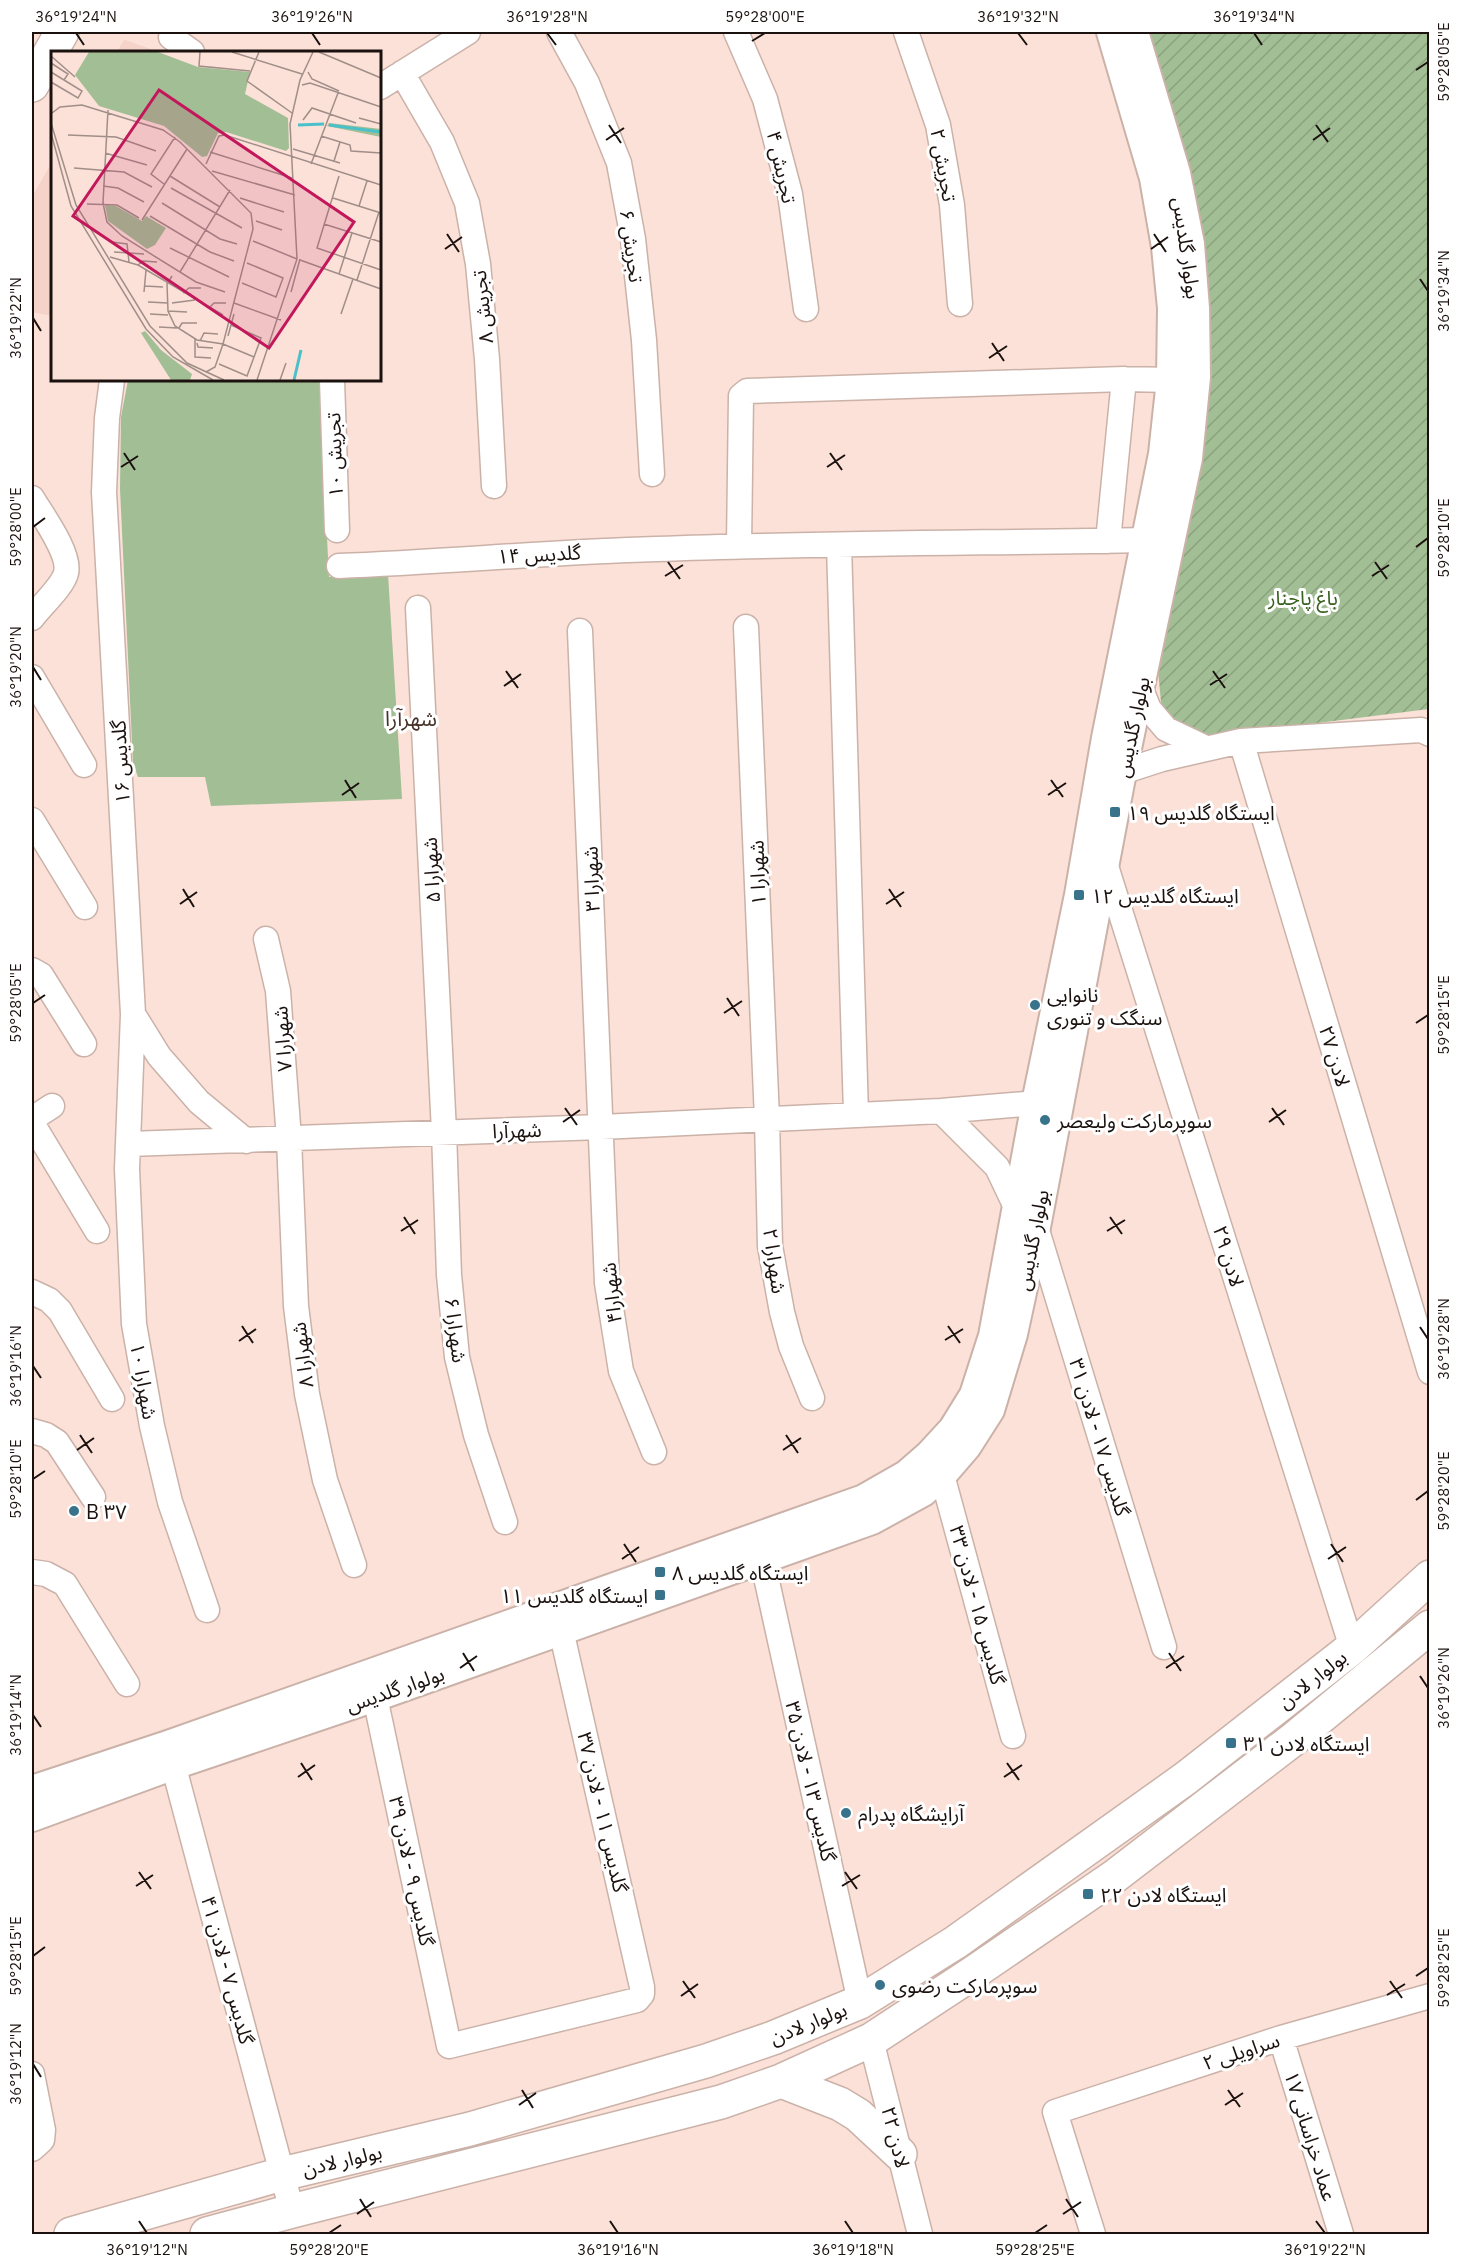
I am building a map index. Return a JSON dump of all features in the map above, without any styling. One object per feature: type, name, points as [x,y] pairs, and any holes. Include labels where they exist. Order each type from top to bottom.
[{"type":"main road","points":[[51,51],[62,32]]},
{"type":"main road","points":[[32,85],[51,51]]},
{"type":"main road","name":"بولوار لادن","points":[[71,2235],[282,2174],[470,2129],[706,2061],[773,2038],[860,2002],[956,1942],[1186,1778],[1352,1648],[1430,1577]]},
{"type":"main road","name":"بولوار لادن","points":[[207,2235],[292,2211],[721,2102],[781,2081],[871,2040],[1115,1876],[1295,1738],[1430,1627]]},
{"type":"main road","points":[[781,2081],[840,2104],[858,2115],[900,2154]]},
{"type":"street","points":[[381,86],[468,32]]},
{"type":"street","name":"تجریش ۶","points":[[559,32],[587,83],[619,163],[633,238],[643,329],[652,474]]},
{"type":"street","name":"تجریش ۴","points":[[736,32],[765,99],[790,194],[806,309]]},
{"type":"street","name":"تجریش ۲","points":[[906,32],[938,125],[952,205],[960,304]]},
{"type":"street","name":"بولوار گلدیس","points":[[32,1790],[171,1755],[375,1697],[872,1520],[923,1492],[942,1475],[967,1446],[990,1410],[1013,1334],[1026,1218],[1047,1105],[1079,896],[1106,738],[1163,454],[1171,380],[1172,308],[1166,247],[1154,178],[1112,32]]},
{"type":"street","name":"بولوار گلدیس","points":[[1047,1105],[1105,863],[1188,459],[1196,377],[1195,308],[1190,244],[1176,173],[1134,32]]},
{"type":"street","points":[[171,37],[191,51]]},
{"type":"street","name":"تجریش ۸","points":[[402,73],[442,142],[467,203],[478,264],[487,359],[494,486]]},
{"type":"street","points":[[739,546],[741,396],[747,391],[1124,379],[1171,380]]},
{"type":"street","points":[[1108,541],[1124,379]]},
{"type":"street","name":"گلدیس ۱۶","points":[[112,381],[106,418],[104,492],[133,1014],[129,1144]]},
{"type":"street","name":"تجریش ۱۰","points":[[332,381],[337,530]]},
{"type":"street","points":[[32,498],[66,557],[66,572],[63,580],[32,618]]},
{"type":"street","name":"گلدیس ۱۴","points":[[339,566],[564,552],[739,546],[1146,540]]},
{"type":"street","points":[[839,545],[856,1114]]},
{"type":"street","name":"شهرارا ۵","points":[[418,608],[444,1132]]},
{"type":"street","name":"شهرارا ۱","points":[[746,627],[767,1119]]},
{"type":"street","name":"شهرارا ۳","points":[[580,631],[601,1127]]},
{"type":"street","points":[[32,677],[84,765]]},
{"type":"street","points":[[1140,687],[1149,709],[1166,729],[1206,748]]},
{"type":"street","points":[[1122,772],[1162,759],[1241,741],[1425,732]]},
{"type":"street","name":"لادن ۲۷","points":[[1241,741],[1430,1372]]},
{"type":"street","points":[[32,820],[85,907]]},
{"type":"street","name":"لادن ۲۹","points":[[1105,863],[1352,1648]]},
{"type":"street","name":"شهرارا ۷","points":[[266,939],[278,992],[289,1139]]},
{"type":"street","points":[[32,970],[41,975],[84,1044]]},
{"type":"street","points":[[133,1014],[159,1056],[199,1102],[246,1141]]},
{"type":"street","name":"شهرآرا","points":[[129,1144],[601,1127],[1047,1105]]},
{"type":"street","points":[[52,1106],[32,1121],[96,1231]]},
{"type":"street","name":"گلدیس ۱۷ - لادن ۳۱","points":[[941,1111],[998,1167],[1026,1218],[1164,1647]]},
{"type":"street","name":"شهرارا ۲","points":[[767,1119],[770,1246],[782,1312],[791,1346],[812,1398]]},
{"type":"street","name":"شهرارا۴","points":[[601,1127],[607,1283],[621,1371],[654,1452]]},
{"type":"street","name":"شهرارا ۶","points":[[444,1132],[449,1275],[457,1358],[476,1436],[505,1522]]},
{"type":"street","name":"شهرارا ۸","points":[[289,1139],[296,1306],[307,1394],[325,1480],[354,1565]]},
{"type":"street","name":"شهرارا ۱۰","points":[[129,1144],[127,1169],[136,1334],[152,1426],[170,1502],[207,1610]]},
{"type":"street","name":"بولوار گلدیس","points":[[32,1817],[171,1755],[864,1498],[906,1475],[953,1429],[974,1395],[1026,1218]]},
{"type":"street","points":[[32,1292],[49,1300],[60,1311],[112,1399]]},
{"type":"street","points":[[32,1431],[46,1435],[57,1442],[93,1497]]},
{"type":"street","name":"گلدیس ۱۵ - لادن ۳۳","points":[[942,1475],[1013,1736]]},
{"type":"street","name":"گلدیس ۱۳ - لادن ۳۵","points":[[762,1559],[860,2002]]},
{"type":"street","points":[[32,1572],[46,1574],[65,1584],[127,1684]]},
{"type":"street","name":"گلدیس ۱۱ - لادن ۳۷","points":[[449,2046],[637,2000],[642,1994],[640,1975],[561,1630]]},
{"type":"street","name":"گلدیس ۹ - لادن ۳۹","points":[[375,1697],[449,2046]]},
{"type":"street","name":"گلدیس ۷ - لادن ۴۱","points":[[171,1755],[292,2211]]},
{"type":"street","name":"سراویلی ۲","points":[[1093,2235],[1055,2112],[1281,2038],[1430,1996]]},
{"type":"street","name":"عماد خراسانی ۱۷","points":[[1281,2038],[1341,2235]]},
{"type":"street","name":"لادن ۲۲","points":[[871,2040],[920,2235]]},
{"type":"street","points":[[32,2074],[43,2130],[37,2144]]},
{"type":"shaded area","points":[[125,40],[156,51],[118,51]]},
{"type":"shaded area","points":[[51,164],[51,316],[32,312],[32,197]]},
{"type":"green space","name":"باغ پاچنار","points":[[1150,32],[1429,32],[1429,709],[1199,738],[1173,729],[1161,702],[1158,670],[1201,464],[1201,238],[1190,169]]},
{"type":"green space","points":[[128,381],[319,381],[329,577],[388,574],[402,799],[211,806],[205,777],[138,777],[133,763],[120,489],[121,417]]},
{"type":"place","name":"ایستگاه گلدیس ۱۹","points":[[1115,812]]},
{"type":"place","name":"ایستگاه گلدیس ۱۲","points":[[1079,895]]},
{"type":"place","name":"نانوایی سنگک و تنوری","points":[[1035,1005]]},
{"type":"place","name":"سوپرمارکت ولیعصر","points":[[1045,1120]]},
{"type":"place","name":"B ۳۷","points":[[74,1511]]},
{"type":"place","name":"ایستگاه گلدیس ۸","points":[[660,1572]]},
{"type":"place","name":"ایستگاه گلدیس ۱۱","points":[[660,1595]]},
{"type":"place","name":"ایستگاه لادن ۳۱","points":[[1231,1743]]},
{"type":"place","name":"آرایشگاه پدرام","points":[[846,1813]]},
{"type":"place","name":"ایستگاه لادن ۲۲","points":[[1088,1894]]},
{"type":"place","name":"سوپرمارکت رضوی","points":[[880,1985]]},
{"type":"district","name":"شهرآرا","points":[[411,718]]}]
